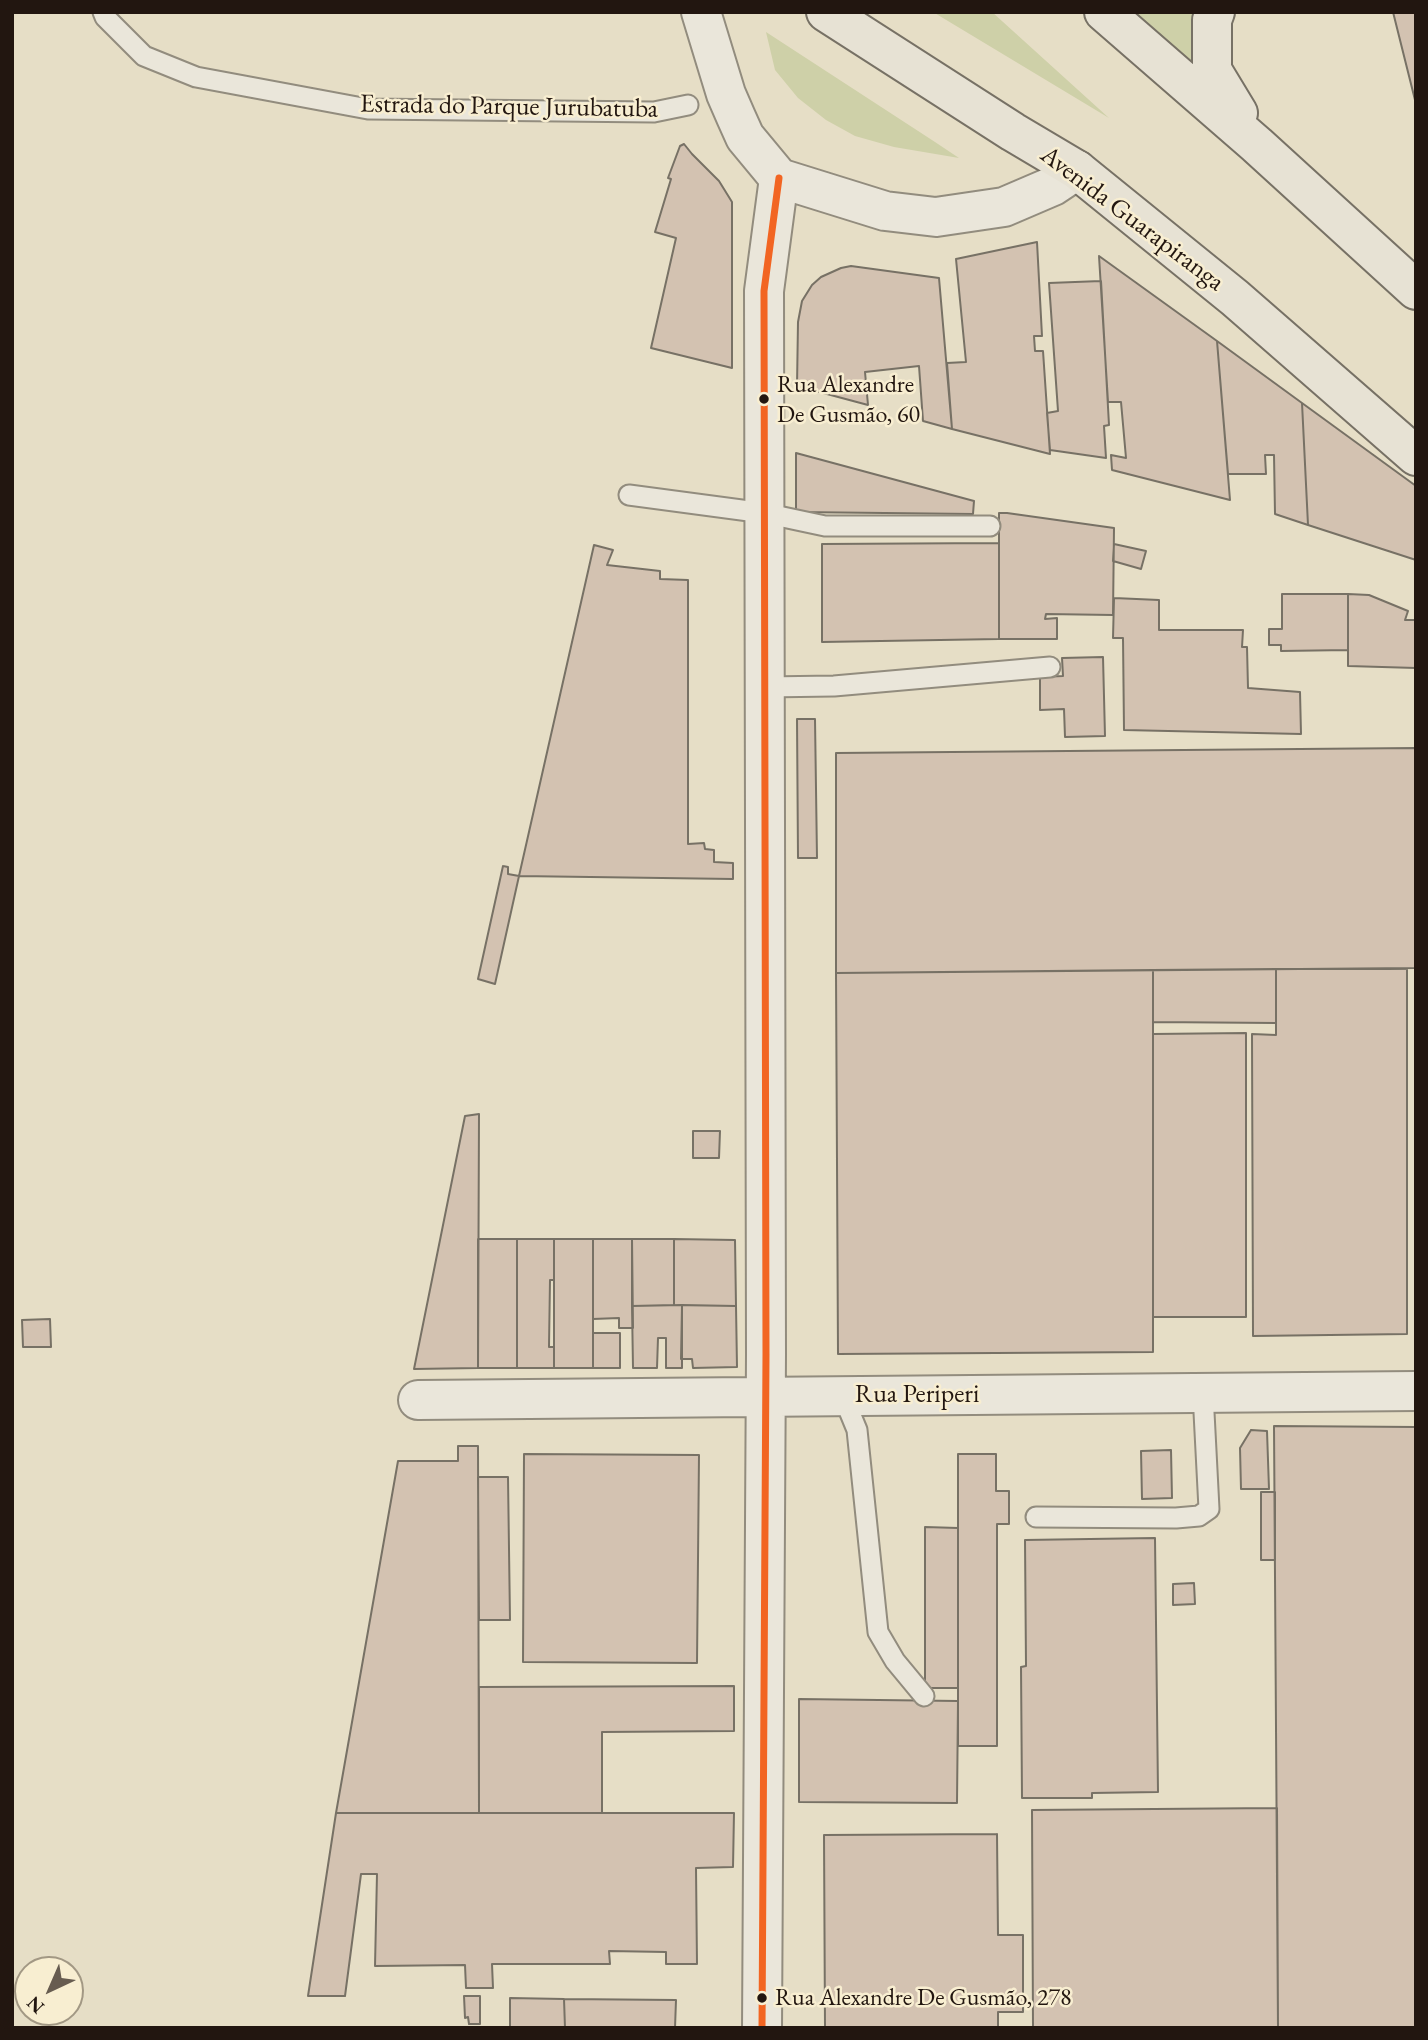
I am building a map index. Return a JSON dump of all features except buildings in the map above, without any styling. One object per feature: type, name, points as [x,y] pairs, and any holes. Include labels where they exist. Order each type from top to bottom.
[{"type":"main road","name":"Avenida Guarapiranga","points":[[826,12],[1077,170],[1235,298],[1416,457]]},
{"type":"main road","points":[[1104,12],[1257,145],[1416,290]]},
{"type":"main road","points":[[1216,12],[1212,20],[1212,70],[1257,145]]},
{"type":"street","points":[[701,12],[726,94],[736,117],[746,137],[779,178],[885,211],[936,218],[1004,207],[1053,186],[1077,170]]},
{"type":"street","points":[[762,2028],[765,1396],[764,291],[779,178]]},
{"type":"street","name":"Rua Periperi","points":[[418,1399],[1416,1391]]},
{"type":"lane","name":"Estrada do Parque Jurubatuba","points":[[103,12],[144,55],[196,77],[368,110],[654,112],[688,105]]},
{"type":"lane","points":[[629,495],[764,513],[825,526],[990,526]]},
{"type":"lane","points":[[765,687],[834,685],[1049,667]]},
{"type":"lane","points":[[1036,1517],[1176,1518],[1199,1516],[1209,1509],[1203,1393]]},
{"type":"lane","points":[[844,1396],[858,1430],[878,1632],[895,1661],[924,1696]]},
{"type":"green space","points":[[933,12],[992,12],[1109,118]]},
{"type":"green space","points":[[1131,12],[1208,12],[1206,75]]},
{"type":"green space","points":[[766,32],[959,158],[894,147],[855,136],[826,120],[798,98],[775,70]]},
{"type":"transit line","points":[[762,2028],[766,1354],[764,291],[779,178]]},
{"type":"place","name":"Rua Alexandre De Gusmão, 60","points":[[764,399]]},
{"type":"place","name":"Rua Alexandre De Gusmão, 278","points":[[762,1998]]}]
